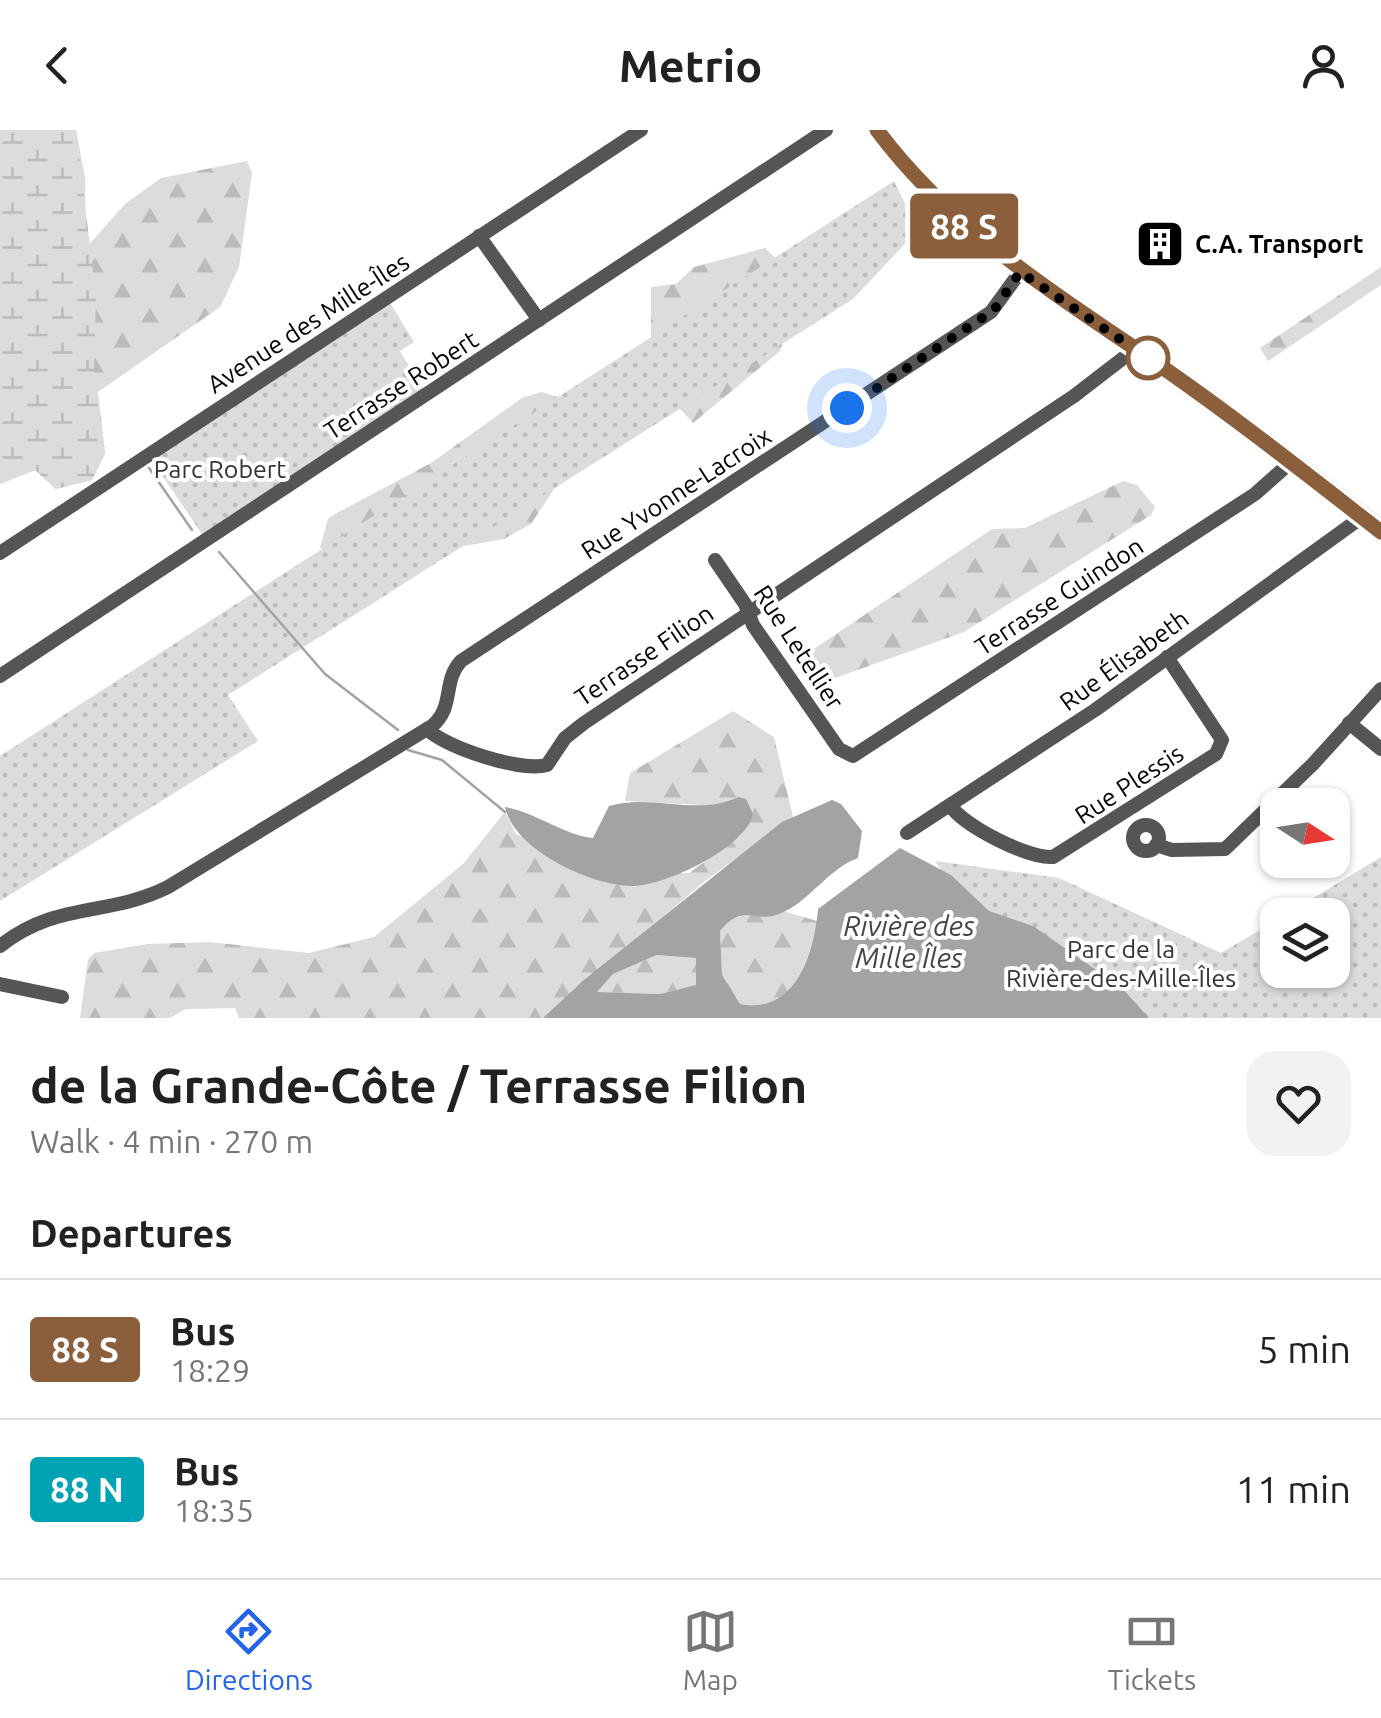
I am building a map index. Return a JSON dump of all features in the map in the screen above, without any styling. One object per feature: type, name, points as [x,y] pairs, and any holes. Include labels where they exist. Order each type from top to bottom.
[{"type":"main road","points":[[877,130],[946,210],[1020,272],[1135,348],[1381,532]]},
{"type":"street","name":"Avenue des Mille-Îles","points":[[0,553],[641,130]]},
{"type":"street","name":"Terrasse Robert","points":[[0,676],[826,130]]},
{"type":"street","points":[[480,236],[539,320]]},
{"type":"street","name":"Rue Yvonne-Lacroix","points":[[427,729],[447,709],[451,678],[461,661],[991,312],[1020,272]]},
{"type":"street","name":"Terrasse Filion","points":[[427,729],[497,760],[529,768],[547,766],[565,738],[584,722],[1074,396],[1135,348]]},
{"type":"street","name":"Terrasse Guindon","points":[[848,756],[860,753],[1254,494],[1290,464]]},
{"type":"street","name":"Rue Élisabeth","points":[[907,833],[1166,657],[1362,517]]},
{"type":"street","name":"Rue Letellier","points":[[716,560],[764,640],[848,756]]},
{"type":"street","name":"Rue Plessis","points":[[950,805],[960,818],[1024,852],[1056,856],[1223,746],[1166,657]]},
{"type":"street","points":[[1156,845],[1172,850],[1225,849],[1381,689]]},
{"type":"street","points":[[1349,723],[1381,749]]},
{"type":"street","points":[[0,946],[46,917],[134,901],[168,887],[427,729]]},
{"type":"street","points":[[0,984],[62,997]]},
{"type":"green space","points":[[0,130],[76,130],[85,177],[86,248],[125,204],[161,178],[247,161],[252,173],[239,267],[220,307],[98,392],[105,453],[92,480],[56,489],[35,470],[0,484]]},
{"type":"green space","points":[[11,130],[76,130],[96,296],[94,370],[105,453],[92,480],[56,489],[35,470],[0,484],[0,135]]},
{"type":"green space","points":[[894,181],[918,230],[853,299],[228,695],[258,741],[0,901],[0,756]]},
{"type":"green space","points":[[765,248],[782,264],[789,325],[780,351],[693,423],[651,372],[651,287],[676,284],[694,267]]},
{"type":"green space","points":[[1381,267],[1381,285],[1268,361],[1260,348]]},
{"type":"green space","name":"Parc Robert","points":[[389,301],[414,342],[400,351],[424,391],[204,537],[151,459]]},
{"type":"green space","points":[[541,392],[600,410],[599,421],[531,524],[504,539],[368,563],[344,559],[320,548],[328,519],[335,514],[431,463],[522,398]]},
{"type":"green space","points":[[1123,481],[1137,485],[1155,507],[1151,515],[964,632],[835,678],[819,677],[807,661],[808,653],[992,529],[1025,528]]},
{"type":"green space","points":[[733,711],[774,737],[793,817],[705,881],[543,1018],[239,1018],[235,1008],[186,1009],[170,1018],[80,1018],[88,960],[94,953],[148,944],[210,942],[309,953],[374,937],[463,864],[505,812],[516,834],[634,887],[674,873],[689,873],[740,836],[753,814],[738,797],[719,806],[625,801],[630,773]]},
{"type":"green space","name":"Parc de la Rivière-des-Mille-Îles","points":[[1381,857],[1381,1018],[1105,1018],[973,915],[935,861],[1059,878],[1221,953],[1260,930],[1260,988],[1350,988],[1350,898],[1313,898]]},
{"type":"green space","points":[[783,911],[817,921],[803,968],[786,993],[773,1001],[740,1004],[722,975],[720,930],[737,917]]},
{"type":"green space","points":[[657,955],[697,958],[696,985],[660,994],[596,992],[613,974]]},
{"type":"water","points":[[738,797],[746,799],[753,814],[735,840],[682,873],[631,886],[575,872],[538,851],[511,823],[505,807],[593,838],[609,806],[641,802],[707,805]]},
{"type":"water","name":"Rivière des Mille Îles","points":[[832,800],[841,804],[862,831],[858,858],[790,909],[770,916],[736,918],[720,931],[722,975],[740,1004],[759,1005],[788,990],[806,961],[818,909],[900,848],[951,875],[989,911],[1033,926],[1122,988],[1149,1018],[543,1018],[585,979],[782,822]],"holes":[[[657,955],[696,958],[696,985],[660,994],[597,992],[613,974]]]},
{"type":"waterway","points":[[149,468],[192,530]]},
{"type":"waterway","points":[[219,552],[325,674],[398,730]]},
{"type":"waterway","points":[[408,750],[442,760],[505,812]]},
{"type":"bus line","points":[[877,130],[934,197],[1007,262],[1180,380],[1381,532]]},
{"type":"place","name":"C.A. Transport","points":[[1160,244]]},
{"type":"route","points":[[847,408],[994,310],[1020,272],[1148,358]]}]
